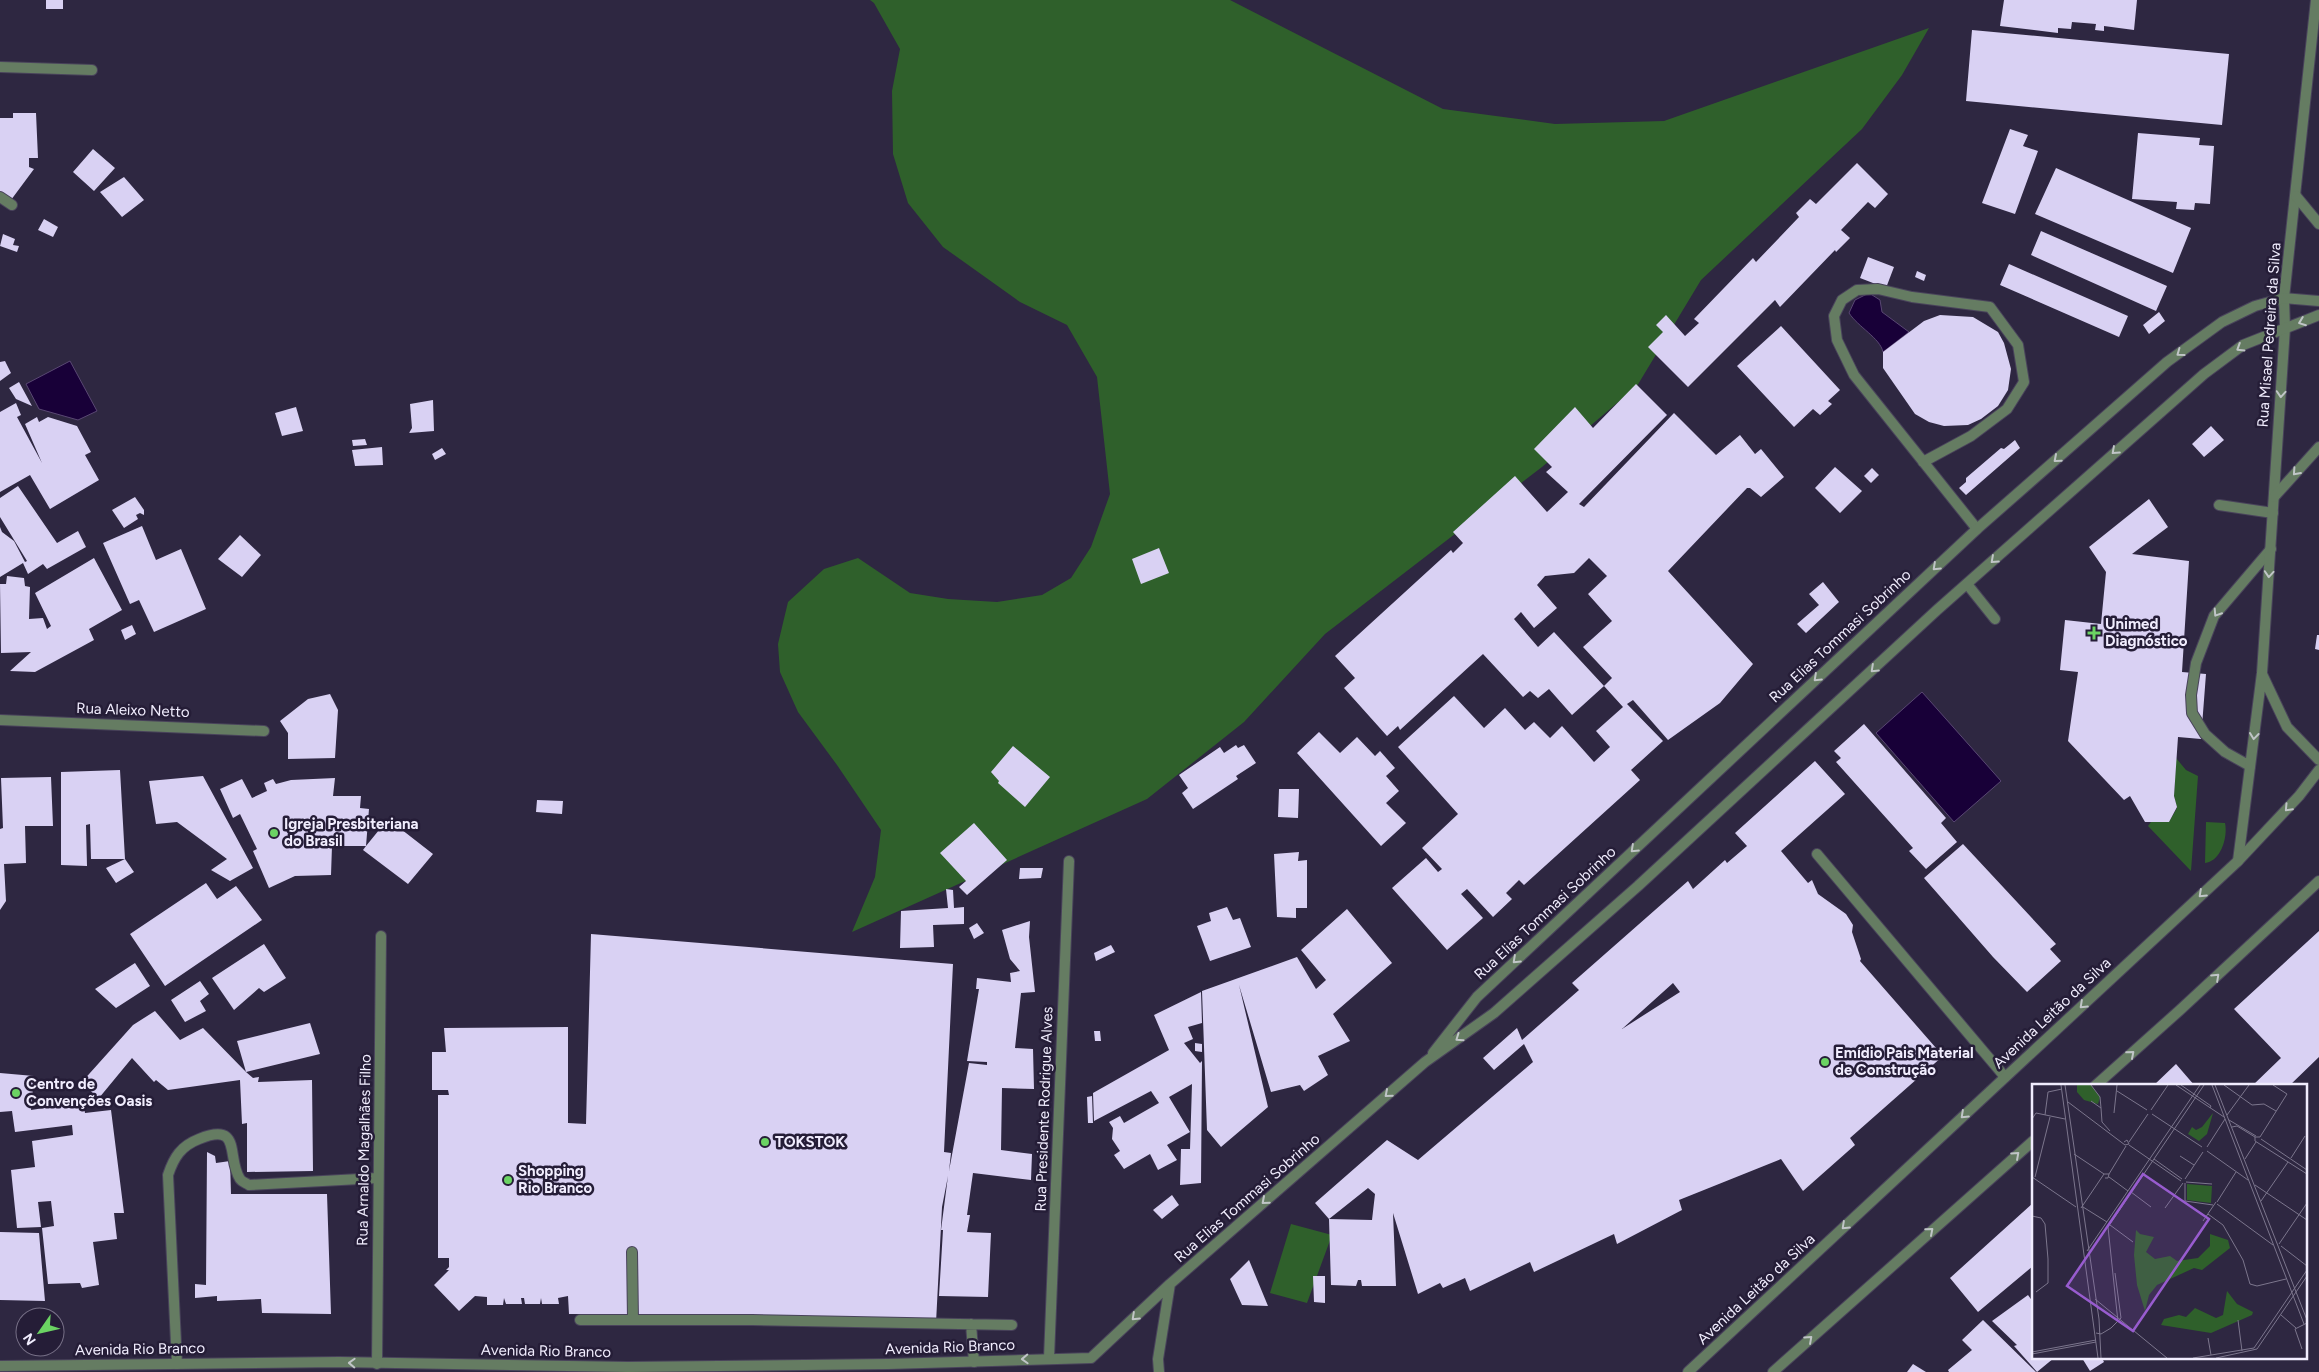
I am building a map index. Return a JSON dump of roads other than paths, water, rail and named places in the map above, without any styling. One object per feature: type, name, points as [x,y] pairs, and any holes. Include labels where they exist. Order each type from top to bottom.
[{"type":"street","name":"Rua Misael Pedreira da Silva","points":[[2238,861],[2262,673],[2285,328],[2284,298],[2317,15],[2316,0]]},
{"type":"street","points":[[0,67],[92,70]]},
{"type":"street","points":[[2296,196],[2319,224]]},
{"type":"street","points":[[0,197],[12,206]]},
{"type":"street","points":[[1923,462],[1971,436],[2007,409],[2024,382],[2018,345],[1990,307],[1912,297],[1878,289],[1857,290],[1842,300],[1834,316],[1836,340],[1854,375],[1923,462],[1977,529]]},
{"type":"street","name":"Rua Elias Tommasi Sobrinho","points":[[1425,1062],[1477,997],[1977,529],[2166,362],[2222,322],[2255,306],[2284,298],[2319,301]]},
{"type":"street","name":"Rua Elias Tommasi Sobrinho","points":[[1091,1358],[1170,1284],[1425,1062],[1494,1013],[1638,886],[1967,584],[2204,374],[2243,345],[2319,315]]},
{"type":"street","points":[[2274,497],[2319,447]]},
{"type":"street","points":[[2219,505],[2273,513]]},
{"type":"street","points":[[2250,766],[2226,752],[2205,734],[2192,713],[2191,695],[2196,663],[2214,616],[2271,549]]},
{"type":"street","points":[[1967,584],[1995,619]]},
{"type":"street","name":"Rua Misael Pedreira da Silva","points":[[2262,673],[2287,727],[2319,760]]},
{"type":"street","name":"Rua Aleixo Netto","points":[[0,720],[264,731]]},
{"type":"street","name":"Avenida Leitão da Silva","points":[[1688,1372],[2238,861],[2299,796],[2319,770]]},
{"type":"street","points":[[1817,854],[2006,1077]]},
{"type":"street","name":"Rua Presidente Rodrigue Alves","points":[[1048,1358],[1069,862]]},
{"type":"street","points":[[2097,1084],[2319,881]]},
{"type":"street","name":"Rua Arnaldo Magalhães Filho","points":[[377,1364],[381,936]]},
{"type":"street","points":[[177,1364],[168,1175],[174,1157],[187,1143],[213,1133],[225,1136],[233,1145],[240,1180],[249,1185],[378,1178]]},
{"type":"street","points":[[1773,1372],[2032,1142]]},
{"type":"street","points":[[632,1252],[633,1319]]},
{"type":"street","points":[[1159,1372],[1158,1358],[1170,1284]]},
{"type":"street","points":[[580,1320],[633,1319],[1012,1325]]},
{"type":"street","points":[[971,1324],[974,1362]]},
{"type":"street","name":"Avenida Rio Branco","points":[[0,1366],[377,1364],[628,1367],[974,1362],[1091,1358]]},
{"type":"place","name":"Unimed Diagnóstico","points":[[2094,633]]},
{"type":"place","name":"Igreja Presbiteriana do Brasil","points":[[274,833]]},
{"type":"place","name":"Emídio Pais Material de Construção","points":[[1825,1062]]},
{"type":"place","name":"Centro de Convenções Oasis","points":[[16,1093]]},
{"type":"place","name":"TOKSTOK","points":[[765,1142]]},
{"type":"place","name":"Shopping Rio Branco","points":[[508,1180]]}]
